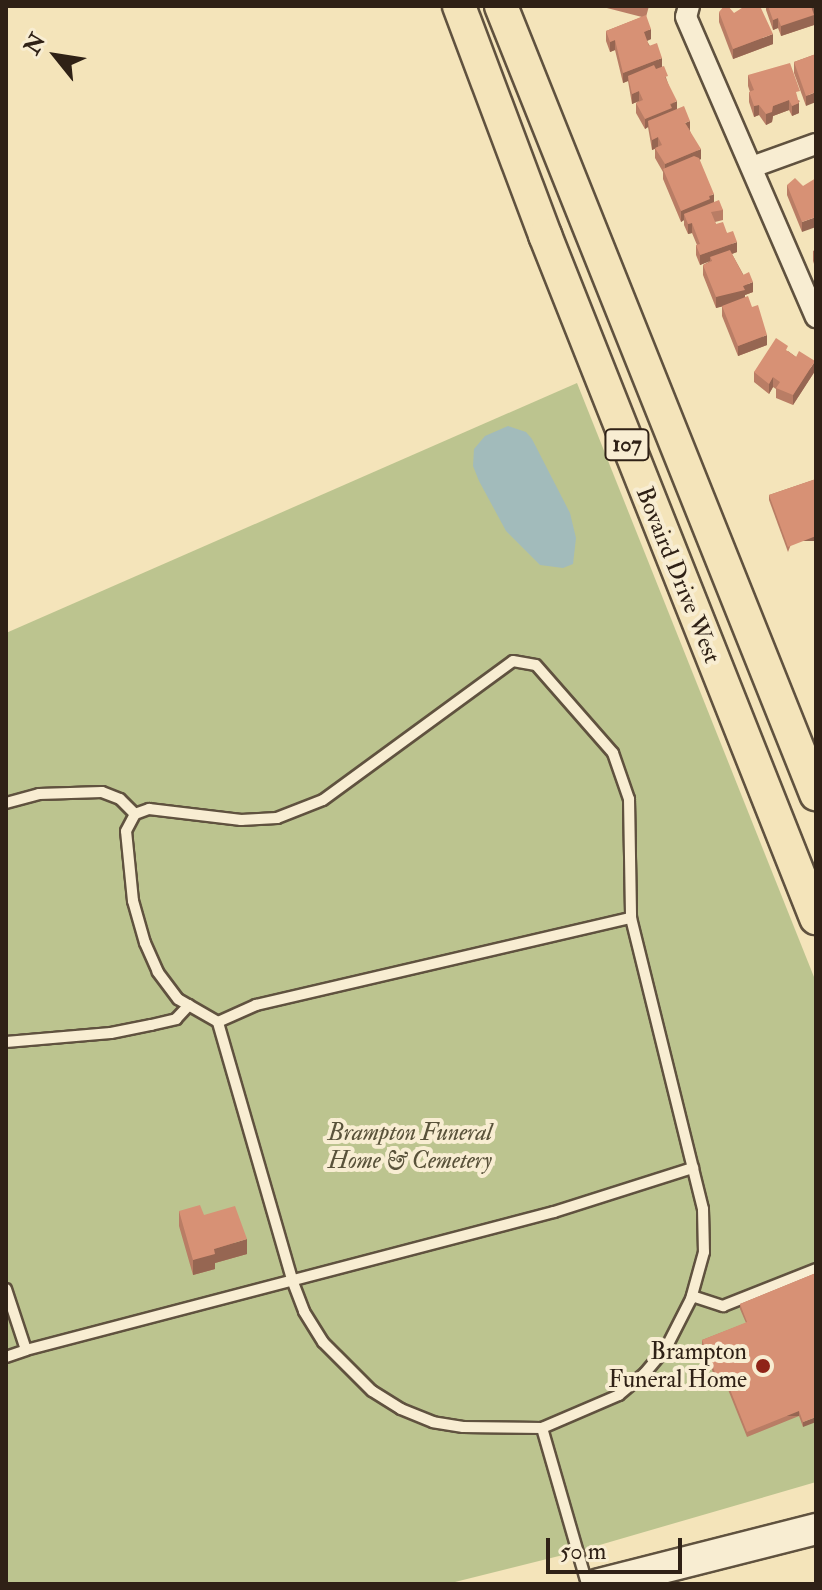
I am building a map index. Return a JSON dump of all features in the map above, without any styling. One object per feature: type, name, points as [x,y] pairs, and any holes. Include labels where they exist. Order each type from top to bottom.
[{"type":"main road","name":"Bovaird Drive West","points":[[459,6],[545,235],[816,918]]},
{"type":"main road","name":"Bovaird Drive West","points":[[501,6],[816,794]]},
{"type":"main road","points":[[599,1584],[816,1529]]},
{"type":"street","points":[[689,6],[686,17],[816,317]]},
{"type":"street","points":[[752,167],[816,144]]},
{"type":"lane","points":[[513,661],[536,665],[613,753],[629,799],[631,918],[703,1209],[704,1252],[692,1296],[666,1348],[645,1373],[619,1395],[542,1428],[463,1427],[433,1422],[401,1409],[346,1369],[323,1342],[304,1311],[292,1279],[218,1022],[178,999],[158,972],[133,901],[126,831],[135,814],[149,809],[241,820],[277,818],[323,800],[513,661]]},
{"type":"lane","points":[[6,803],[39,794],[102,792],[120,799],[135,814]]},
{"type":"lane","points":[[218,1022],[256,1005],[631,918]]},
{"type":"lane","points":[[6,1042],[111,1033],[151,1025],[176,1019],[189,1005]]},
{"type":"lane","points":[[6,1357],[554,1212],[693,1168]]},
{"type":"lane","points":[[692,1296],[723,1306],[816,1269]]},
{"type":"lane","points":[[6,1289],[26,1350]]},
{"type":"lane","points":[[542,1428],[587,1584]]},
{"type":"green space","name":"Brampton Funeral Home & Cemetery","points":[[577,383],[816,982],[816,1482],[579,1551],[447,1584],[6,1584],[6,633]]},
{"type":"water","points":[[508,426],[526,432],[532,439],[570,513],[576,538],[573,564],[563,568],[540,565],[506,531],[479,481],[473,466],[474,449],[485,436]]},
{"type":"building","points":[[724,6],[734,13],[745,6],[760,6],[773,34],[733,49],[719,12]]},
{"type":"building","points":[[768,6],[811,6],[814,15],[781,26],[778,18],[773,20]]},
{"type":"building","points":[[646,15],[651,29],[644,32],[649,46],[657,43],[662,58],[623,73],[615,40],[610,42],[606,31]]},
{"type":"building","points":[[816,54],[816,92],[806,96],[794,62]]},
{"type":"building","points":[[790,63],[800,91],[796,92],[799,103],[792,106],[789,100],[773,106],[772,112],[766,114],[759,105],[754,106],[749,92],[754,90],[748,75]]},
{"type":"building","points":[[654,65],[656,69],[664,66],[668,76],[665,77],[677,101],[670,104],[672,108],[645,119],[636,103],[643,100],[639,91],[632,94],[628,76]]},
{"type":"building","points":[[684,106],[690,121],[685,123],[701,149],[665,164],[655,148],[662,145],[658,137],[652,140],[648,121]]},
{"type":"building","points":[[694,156],[699,158],[714,194],[709,196],[710,199],[681,211],[663,169]]},
{"type":"building","points":[[795,178],[803,186],[816,178],[816,217],[802,222],[787,185]]},
{"type":"building","points":[[719,200],[723,210],[711,212],[716,224],[723,222],[727,233],[733,231],[737,242],[700,255],[696,245],[700,244],[692,223],[688,224],[684,214]]},
{"type":"building","points":[[730,250],[743,275],[749,272],[753,282],[743,286],[745,290],[716,297],[703,265],[712,261],[710,257]]},
{"type":"building","points":[[748,296],[752,307],[758,305],[767,335],[738,346],[722,306]]},
{"type":"building","points":[[776,338],[788,346],[786,350],[796,357],[799,351],[815,361],[793,395],[776,388],[780,382],[773,377],[769,384],[754,372]]},
{"type":"building","points":[[816,479],[816,536],[788,547],[769,495]]},
{"type":"building","points":[[200,1205],[204,1215],[235,1206],[247,1239],[214,1249],[215,1254],[193,1260],[179,1211]]},
{"type":"building","name":"Brampton Funeral Home","points":[[816,1273],[816,1417],[803,1422],[799,1411],[747,1432],[727,1382],[720,1385],[702,1340],[747,1322],[740,1304]]},
{"type":"place","name":"Brampton Funeral Home","points":[[763,1366]]}]
